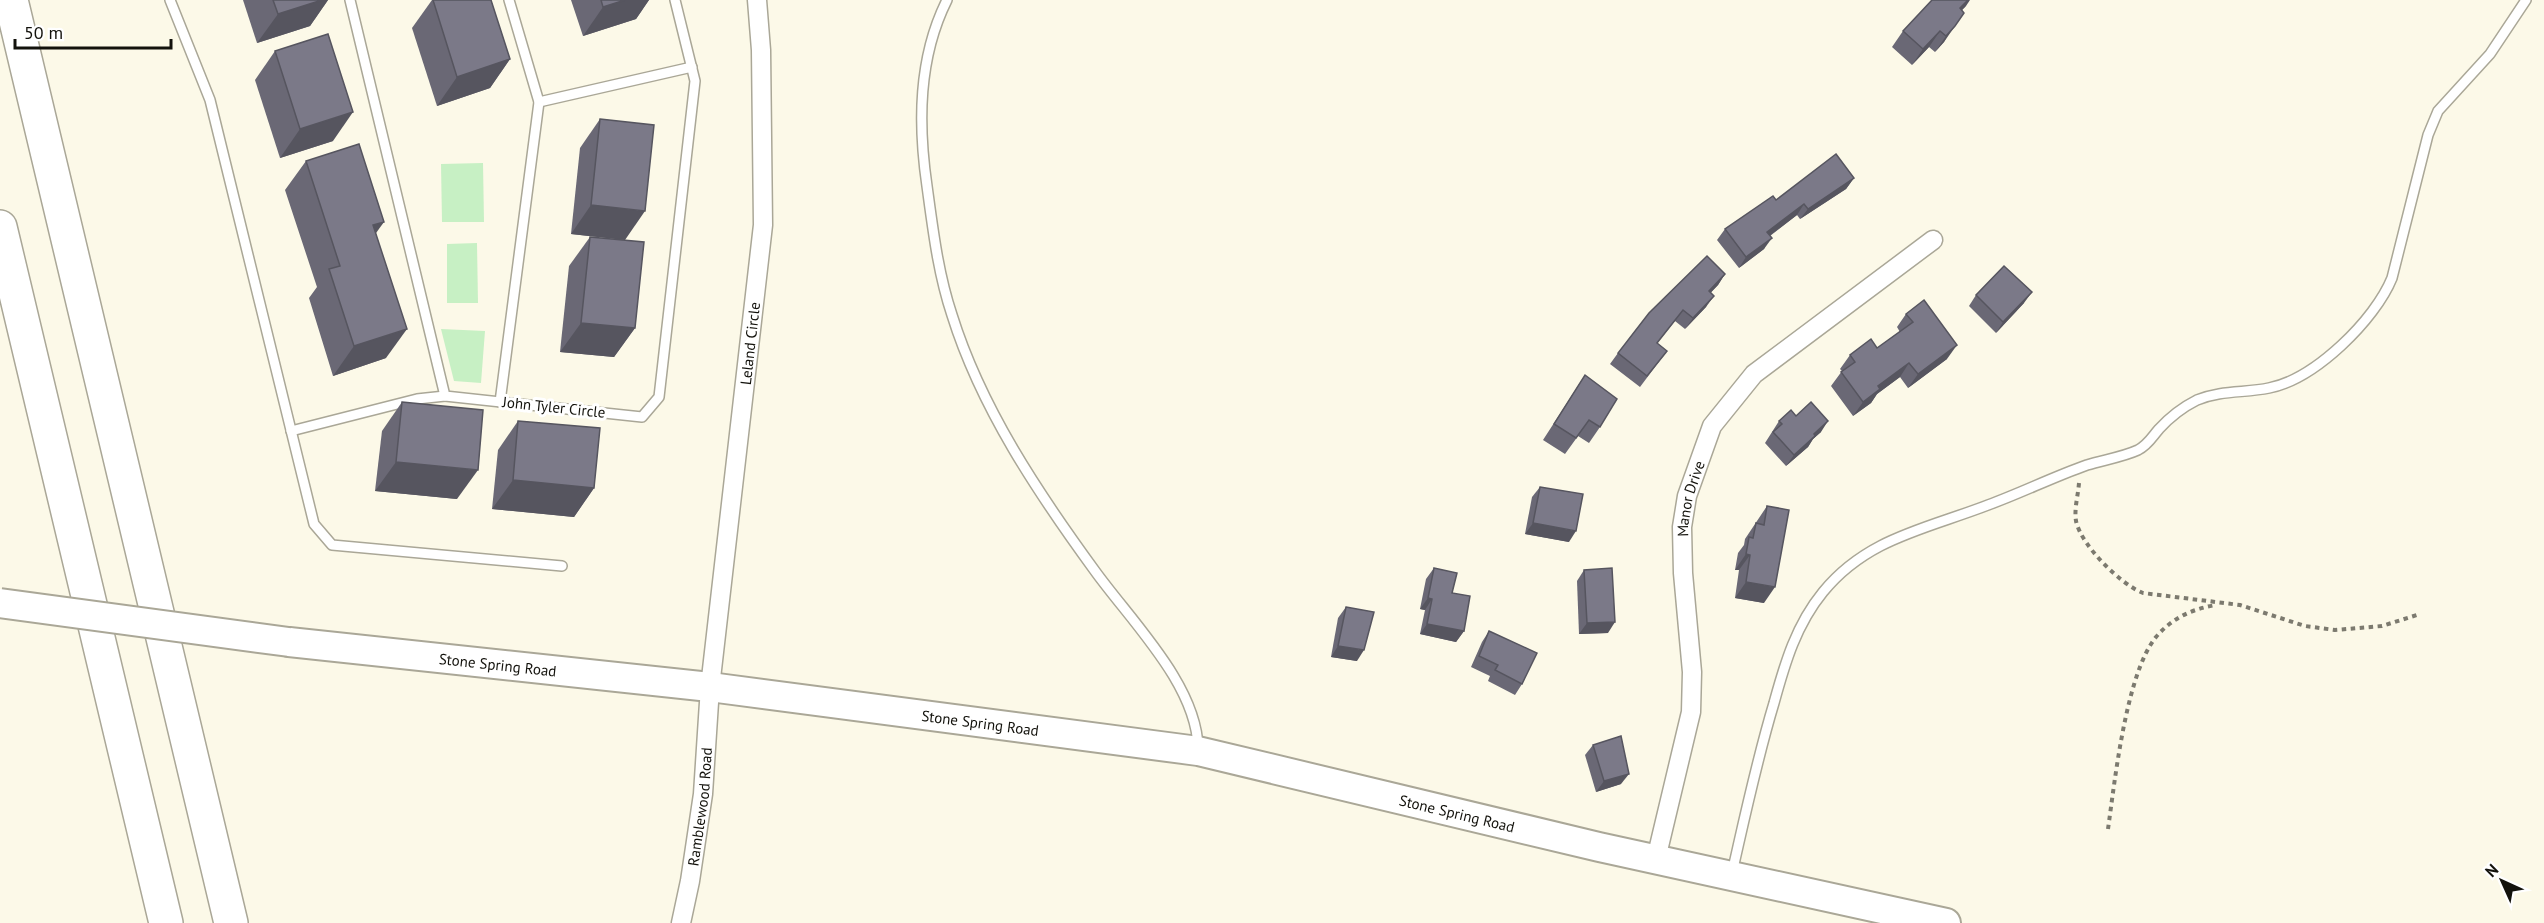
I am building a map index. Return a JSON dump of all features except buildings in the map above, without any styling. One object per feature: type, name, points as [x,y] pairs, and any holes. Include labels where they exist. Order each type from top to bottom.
[{"type":"highway","points":[[11,0],[231,923]]},
{"type":"highway","points":[[0,227],[166,923]]},
{"type":"main road","name":"Stone Spring Road","points":[[0,603],[289,642],[710,687],[1198,751],[1656,859],[1947,923]]},
{"type":"street","name":"Leland Circle","points":[[710,687],[763,225],[761,50],[757,0]]},
{"type":"street","name":"Manor Drive","points":[[1656,859],[1691,712],[1692,672],[1683,573],[1682,527],[1688,496],[1712,426],[1754,375],[1933,240]]},
{"type":"street","name":"Ramblewood Road","points":[[681,923],[703,794],[710,687]]},
{"type":"lane","points":[[170,0],[210,100],[314,524],[332,545],[562,566]]},
{"type":"lane","points":[[350,0],[445,396]]},
{"type":"lane","points":[[500,402],[539,102],[509,0]]},
{"type":"lane","name":"John Tyler Circle","points":[[291,431],[417,399],[445,396],[642,417],[659,397],[695,81],[675,0]]},
{"type":"lane","points":[[946,0],[935,27],[929,53],[921,126],[923,160],[935,243],[951,315],[976,378],[1015,450],[1094,570],[1182,688],[1194,718],[1198,751]]},
{"type":"lane","points":[[1732,875],[1759,753],[1790,651],[1805,617],[1823,592],[1854,562],[1895,537],[1989,505],[2047,479],[2139,449],[2174,415],[2199,400],[2221,393],[2269,388],[2305,374],[2320,363],[2357,328],[2382,298],[2392,278],[2434,117],[2490,54],[2526,0]]},
{"type":"lane","points":[[539,102],[692,67]]},
{"type":"path","points":[[2079,468],[2075,511],[2078,526],[2092,549],[2129,587],[2143,593],[2253,608],[2306,626],[2335,630],[2382,626],[2417,615]]},
{"type":"path","points":[[2108,829],[2127,718],[2138,673],[2148,649],[2163,629],[2183,615],[2203,607],[2223,604]]},
{"type":"green space","points":[[483,163],[484,222],[442,222],[441,164]]},
{"type":"green space","points":[[477,243],[478,303],[447,303],[447,244]]},
{"type":"green space","points":[[441,329],[485,331],[481,383],[454,381]]}]
